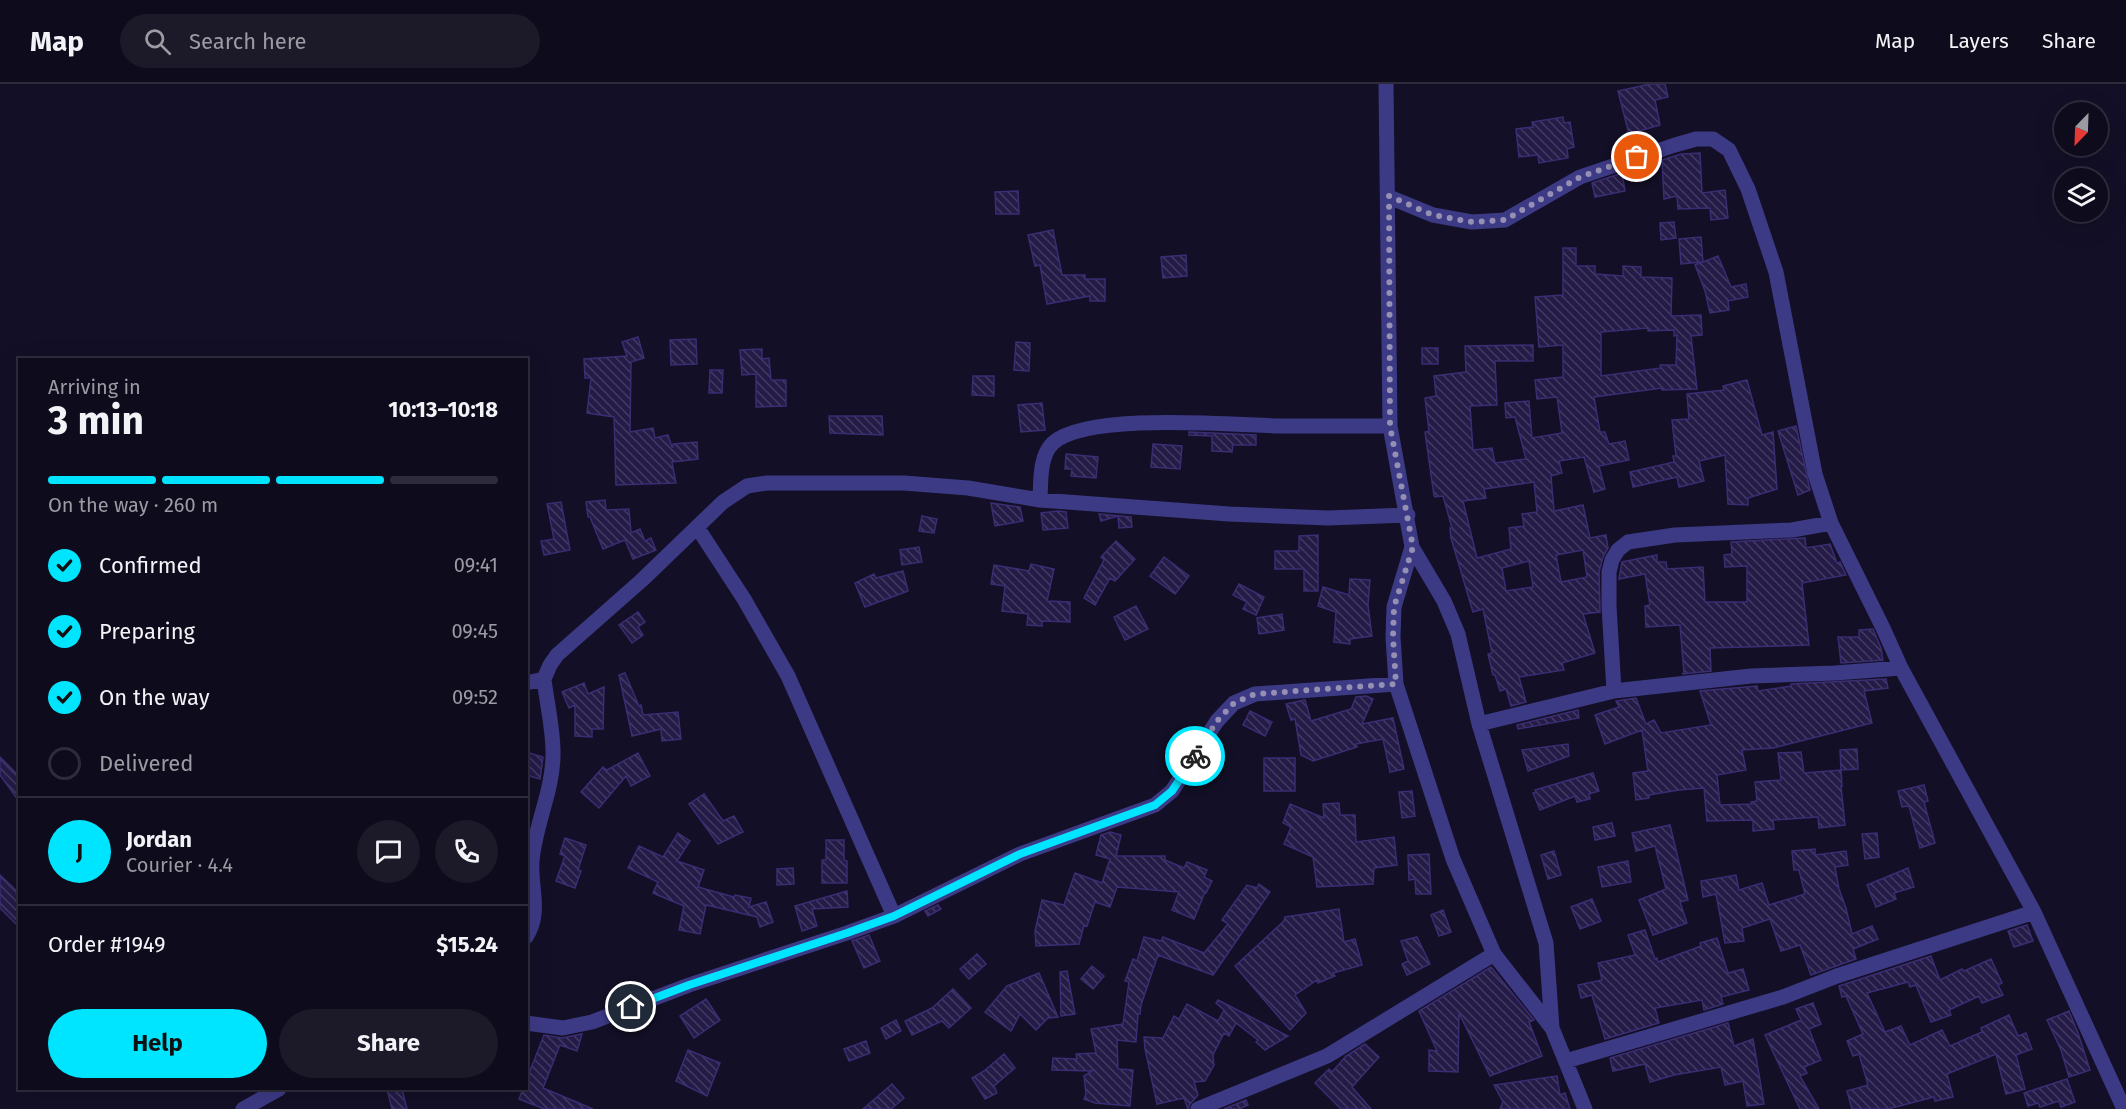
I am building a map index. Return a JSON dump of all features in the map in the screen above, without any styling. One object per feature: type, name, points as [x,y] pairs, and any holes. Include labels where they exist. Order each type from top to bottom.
[{"type":"street","points":[[1386,84],[1390,426],[1413,547],[1444,601],[1458,634],[1479,724],[1546,943],[1552,1028]]},
{"type":"street","points":[[1389,196],[1433,215],[1472,222],[1505,220],[1580,177],[1675,145],[1696,139],[1713,139],[1729,150],[1748,189],[1776,272],[1815,474],[1831,523],[1901,668],[2034,912],[2124,1109]]},
{"type":"street","points":[[1040,500],[1046,452],[1055,442],[1092,428],[1144,422],[1390,426]]},
{"type":"street","points":[[528,933],[534,921],[532,863],[537,827],[548,791],[553,757],[544,679],[550,665],[557,655],[642,580],[723,501],[747,486],[767,483],[904,483],[968,488],[1040,500],[1229,514],[1328,518],[1408,515]]},
{"type":"street","points":[[1614,691],[1609,572],[1618,550],[1629,542],[1675,535],[1792,530],[1831,523]]},
{"type":"street","points":[[697,527],[744,599],[788,676],[894,916]]},
{"type":"street","points":[[1413,547],[1394,607],[1396,684],[1452,858],[1494,954],[1552,1028],[1585,1109]]},
{"type":"street","points":[[1479,724],[1614,691],[1751,676],[1901,668]]},
{"type":"street","points":[[528,683],[544,679]]},
{"type":"street","points":[[528,1023],[563,1028],[592,1022],[689,985],[894,916],[1020,854],[1155,805],[1172,791],[1217,721],[1234,703],[1255,694],[1396,684]]},
{"type":"street","points":[[1566,1061],[1783,997],[1837,976],[2034,912]]},
{"type":"street","points":[[1198,1109],[1327,1056],[1494,954]]},
{"type":"street","points":[[243,1109],[277,1090]]},
{"type":"building","points":[[1650,84],[1665,84],[1668,97],[1655,100],[1660,125],[1629,134],[1618,91]]},
{"type":"building","points":[[1563,117],[1564,123],[1570,122],[1574,147],[1567,149],[1568,158],[1539,163],[1538,155],[1519,157],[1516,129],[1533,127],[1532,122]]},
{"type":"building","points":[[1700,153],[1702,193],[1725,190],[1728,218],[1711,220],[1710,208],[1678,209],[1677,196],[1664,199],[1662,160],[1681,154]]},
{"type":"building","points":[[1622,173],[1625,191],[1595,197],[1592,183]]},
{"type":"building","points":[[1018,191],[1019,214],[996,214],[995,192]]},
{"type":"building","points":[[1674,222],[1676,238],[1661,240],[1660,223]]},
{"type":"building","points":[[1053,230],[1062,275],[1085,275],[1085,279],[1105,279],[1105,301],[1090,301],[1090,296],[1047,304],[1040,265],[1035,266],[1028,235]]},
{"type":"building","points":[[1701,237],[1703,262],[1718,256],[1731,287],[1746,284],[1748,297],[1728,301],[1729,310],[1710,313],[1695,265],[1702,262],[1681,264],[1679,239]]},
{"type":"building","points":[[1563,248],[1576,248],[1576,266],[1595,266],[1595,274],[1623,276],[1623,266],[1641,267],[1641,277],[1672,278],[1671,316],[1701,315],[1702,335],[1691,336],[1697,389],[1662,390],[1662,388],[1594,397],[1600,432],[1605,432],[1609,444],[1625,441],[1629,460],[1599,466],[1605,489],[1594,492],[1584,457],[1559,461],[1562,473],[1551,476],[1554,511],[1583,505],[1590,538],[1606,535],[1608,548],[1599,572],[1600,612],[1583,614],[1595,653],[1562,663],[1564,670],[1519,677],[1526,702],[1511,706],[1506,689],[1500,691],[1495,675],[1493,675],[1488,654],[1492,653],[1483,609],[1473,612],[1451,538],[1450,528],[1452,528],[1443,496],[1434,496],[1425,432],[1429,431],[1425,398],[1436,396],[1434,376],[1466,372],[1465,346],[1533,345],[1533,361],[1495,361],[1497,405],[1470,406],[1473,450],[1492,448],[1495,463],[1526,459],[1515,417],[1506,418],[1505,403],[1529,401],[1532,438],[1562,433],[1557,397],[1537,399],[1535,380],[1563,377],[1563,345],[1539,347],[1535,297],[1563,295]],"holes":[[[1648,328],[1648,331],[1674,330],[1674,336],[1677,335],[1676,365],[1660,365],[1661,368],[1601,376],[1601,332]],[[1534,482],[1537,512],[1522,514],[1524,526],[1509,528],[1511,549],[1477,558],[1463,501],[1486,498],[1484,489]],[[1583,550],[1587,577],[1561,582],[1556,555]],[[1529,561],[1533,587],[1506,591],[1502,568]]]},
{"type":"building","points":[[1186,255],[1187,276],[1163,278],[1161,257]]},
{"type":"building","points":[[638,337],[644,358],[631,362],[630,432],[653,428],[655,438],[668,435],[672,447],[673,444],[697,442],[698,459],[672,462],[676,483],[616,485],[614,417],[587,413],[591,378],[585,378],[584,359],[627,356],[622,342]]},
{"type":"building","points":[[696,339],[697,364],[671,365],[670,340]]},
{"type":"building","points":[[1016,342],[1030,343],[1029,371],[1014,370]]},
{"type":"building","points":[[1422,348],[1438,348],[1438,364],[1422,364]]},
{"type":"building","points":[[762,349],[762,359],[769,358],[771,380],[786,380],[786,406],[756,407],[756,374],[742,375],[740,350]]},
{"type":"building","points":[[710,370],[723,370],[722,393],[709,393]]},
{"type":"building","points":[[973,376],[994,376],[994,396],[972,395]]},
{"type":"building","points":[[1747,380],[1762,435],[1773,432],[1777,489],[1748,498],[1748,505],[1728,504],[1725,455],[1699,461],[1704,481],[1679,487],[1677,477],[1633,487],[1630,472],[1674,462],[1673,456],[1676,456],[1672,420],[1689,419],[1687,394],[1724,390],[1723,386]]},
{"type":"building","points":[[1042,403],[1045,430],[1021,432],[1018,405]]},
{"type":"building","points":[[829,416],[882,416],[883,435],[830,433]]},
{"type":"building","points":[[1796,426],[1810,490],[1798,495],[1778,431]]},
{"type":"building","points":[[1189,432],[1256,435],[1256,445],[1233,445],[1232,452],[1212,451],[1212,436],[1189,435]]},
{"type":"building","points":[[1153,444],[1182,446],[1180,469],[1151,467]]},
{"type":"building","points":[[1066,454],[1098,457],[1096,478],[1071,476],[1072,469],[1065,469]]},
{"type":"building","points":[[605,500],[606,510],[629,509],[631,533],[640,529],[645,541],[651,538],[656,550],[633,559],[625,540],[603,549],[590,517],[588,517],[586,502]]},
{"type":"building","points":[[561,502],[570,550],[544,555],[541,541],[554,539],[547,504]]},
{"type":"building","points":[[991,503],[1020,507],[1023,521],[995,526]]},
{"type":"building","points":[[1066,512],[1068,528],[1043,530],[1041,513]]},
{"type":"building","points":[[1099,514],[1131,517],[1132,527],[1119,528],[1118,516],[1101,521]]},
{"type":"building","points":[[922,516],[937,519],[934,533],[919,531]]},
{"type":"building","points":[[1318,535],[1318,591],[1304,591],[1304,569],[1275,569],[1275,551],[1299,551],[1299,536]]},
{"type":"building","points":[[1805,538],[1806,548],[1830,544],[1837,563],[1840,562],[1846,575],[1802,583],[1809,645],[1710,648],[1711,671],[1682,674],[1684,673],[1680,625],[1646,627],[1645,606],[1650,605],[1645,574],[1619,579],[1622,562],[1657,555],[1657,562],[1666,562],[1667,569],[1703,567],[1705,602],[1747,602],[1747,566],[1725,567],[1724,555],[1732,554],[1731,542]]},
{"type":"building","points":[[1116,541],[1135,559],[1115,581],[1110,578],[1095,605],[1084,598],[1104,560],[1101,557]]},
{"type":"building","points":[[919,547],[922,562],[902,565],[900,550]]},
{"type":"building","points":[[1164,557],[1189,576],[1175,594],[1150,576]]},
{"type":"building","points":[[1031,564],[1054,569],[1047,601],[1070,602],[1070,622],[1042,621],[1042,626],[1027,625],[1028,614],[1002,611],[1005,586],[991,584],[994,565],[1029,571]]},
{"type":"building","points":[[903,571],[908,591],[865,607],[855,583],[874,574],[876,578]]},
{"type":"building","points":[[1350,579],[1370,580],[1368,605],[1372,636],[1350,639],[1350,644],[1334,642],[1336,612],[1318,606],[1323,587],[1349,595]]},
{"type":"building","points":[[1239,584],[1264,597],[1256,615],[1243,609],[1247,602],[1233,595]]},
{"type":"building","points":[[1136,606],[1148,629],[1125,640],[1114,617]]},
{"type":"building","points":[[638,612],[645,622],[638,627],[643,635],[632,643],[619,625]]},
{"type":"building","points":[[1282,614],[1284,630],[1259,634],[1257,618]]},
{"type":"building","points":[[1873,629],[1883,660],[1841,663],[1838,637],[1859,637],[1859,630]]},
{"type":"building","points":[[625,673],[639,706],[641,705],[643,715],[678,712],[681,739],[662,741],[661,729],[632,736],[619,675]]},
{"type":"building","points":[[1886,679],[1888,688],[1864,691],[1872,723],[1773,748],[1742,750],[1746,770],[1717,775],[1720,805],[1752,804],[1751,802],[1757,801],[1755,782],[1781,780],[1778,753],[1801,752],[1804,773],[1841,770],[1845,825],[1819,828],[1818,817],[1773,820],[1774,829],[1753,831],[1753,820],[1707,821],[1704,788],[1649,795],[1649,798],[1636,800],[1633,773],[1648,771],[1642,730],[1605,744],[1595,715],[1619,707],[1616,701],[1636,698],[1646,724],[1654,720],[1661,733],[1711,725],[1700,691],[1757,686],[1758,691],[1791,686],[1791,684]]},
{"type":"building","points":[[584,683],[588,694],[604,687],[603,729],[592,729],[592,737],[575,736],[575,705],[569,708],[562,692]]},
{"type":"building","points":[[1366,696],[1373,699],[1362,724],[1393,718],[1404,769],[1390,772],[1383,739],[1356,744],[1357,747],[1313,761],[1301,755],[1295,719],[1291,720],[1286,704],[1305,700],[1311,721],[1351,709],[1356,697]]},
{"type":"building","points":[[1578,710],[1579,718],[1518,729],[1517,725]]},
{"type":"building","points":[[1250,711],[1272,722],[1265,736],[1243,725]]},
{"type":"building","points":[[1568,744],[1569,756],[1528,771],[1522,750]]},
{"type":"building","points":[[1857,749],[1858,769],[1841,770],[1840,750]]},
{"type":"building","points":[[528,753],[543,757],[540,779],[528,776]]},
{"type":"building","points":[[638,753],[650,776],[631,786],[626,776],[599,808],[581,792],[603,767],[607,770]]},
{"type":"building","points":[[0,757],[18,775],[18,800],[0,775]]},
{"type":"building","points":[[1264,758],[1295,758],[1295,791],[1264,791]]},
{"type":"building","points":[[1593,773],[1599,791],[1589,794],[1590,799],[1577,802],[1575,796],[1540,810],[1533,793],[1536,792],[1535,790]]},
{"type":"building","points":[[1924,785],[1928,801],[1924,802],[1935,843],[1920,848],[1909,806],[1902,807],[1898,791]]},
{"type":"building","points":[[1412,791],[1415,816],[1402,818],[1399,792]]},
{"type":"building","points":[[704,794],[723,821],[734,816],[743,832],[718,844],[689,804]]},
{"type":"building","points":[[1339,803],[1340,815],[1355,815],[1356,842],[1394,837],[1397,865],[1374,868],[1373,884],[1317,887],[1313,857],[1284,844],[1291,827],[1283,823],[1290,804],[1324,818],[1323,804]]},
{"type":"building","points":[[1612,823],[1615,836],[1595,840],[1593,827]]},
{"type":"building","points":[[1670,825],[1688,900],[1680,902],[1687,923],[1653,935],[1639,900],[1666,889],[1655,846],[1636,851],[1632,833]]},
{"type":"building","points":[[1110,832],[1121,835],[1116,856],[1165,856],[1165,860],[1184,868],[1187,862],[1207,870],[1204,877],[1212,881],[1194,919],[1172,910],[1179,892],[1117,887],[1110,907],[1095,902],[1087,926],[1084,925],[1079,944],[1036,946],[1035,931],[1042,900],[1064,905],[1075,873],[1102,883],[1110,859],[1096,855],[1101,835]]},
{"type":"building","points":[[678,833],[690,841],[677,861],[704,870],[698,887],[734,897],[735,895],[751,898],[749,907],[766,902],[773,922],[760,927],[757,917],[706,905],[700,934],[679,930],[684,906],[653,893],[658,882],[628,868],[639,846],[663,857]]},
{"type":"building","points":[[1877,833],[1879,857],[1865,859],[1862,834]]},
{"type":"building","points":[[565,838],[586,845],[575,888],[556,881],[565,856],[560,854]]},
{"type":"building","points":[[826,840],[844,840],[847,883],[822,883],[822,860],[826,860]]},
{"type":"building","points":[[1815,849],[1815,855],[1846,851],[1848,865],[1835,867],[1852,934],[1872,926],[1878,939],[1853,949],[1856,959],[1811,975],[1800,945],[1781,951],[1770,919],[1742,928],[1744,941],[1725,943],[1716,894],[1703,897],[1701,881],[1736,875],[1739,890],[1762,883],[1769,905],[1805,894],[1799,870],[1794,870],[1792,851]]},
{"type":"building","points":[[1554,851],[1561,875],[1548,879],[1541,855]]},
{"type":"building","points":[[1429,854],[1431,894],[1416,894],[1415,879],[1409,880],[1408,855]]},
{"type":"building","points":[[1628,861],[1631,882],[1602,887],[1598,867]]},
{"type":"building","points":[[793,868],[794,884],[777,885],[777,869]]},
{"type":"building","points":[[1908,868],[1914,887],[1894,893],[1896,899],[1876,907],[1867,885]]},
{"type":"building","points":[[0,875],[18,892],[18,926],[0,908]]},
{"type":"building","points":[[1259,884],[1270,892],[1213,975],[1158,955],[1140,1014],[1138,1014],[1136,1042],[1117,1040],[1118,1069],[1133,1070],[1130,1106],[1095,1103],[1084,1099],[1086,1094],[1084,1076],[1092,1071],[1052,1070],[1053,1058],[1077,1059],[1076,1054],[1096,1053],[1091,1029],[1123,1024],[1129,982],[1125,981],[1133,959],[1137,961],[1144,937],[1161,941],[1163,937],[1204,953],[1228,924],[1222,920],[1247,885],[1257,888]]},
{"type":"building","points":[[847,891],[848,907],[812,909],[817,926],[802,931],[795,906]]},
{"type":"building","points":[[1592,899],[1601,921],[1580,929],[1571,907]]},
{"type":"building","points":[[938,905],[941,909],[928,916],[925,911]]},
{"type":"building","points":[[1339,909],[1344,942],[1355,939],[1362,965],[1333,973],[1335,976],[1318,983],[1317,980],[1295,995],[1306,1013],[1290,1030],[1235,966],[1284,921],[1285,917]]},
{"type":"building","points":[[1443,910],[1451,932],[1439,936],[1431,915]]},
{"type":"building","points":[[2027,925],[2033,941],[2014,947],[2008,931]]},
{"type":"building","points":[[1645,930],[1658,962],[1717,938],[1728,973],[1743,969],[1749,990],[1721,997],[1723,1004],[1704,1010],[1702,1000],[1655,1008],[1659,1023],[1605,1039],[1592,995],[1581,998],[1578,985],[1602,980],[1598,963],[1635,955],[1628,935]]},
{"type":"building","points":[[869,935],[880,961],[864,968],[852,941]]},
{"type":"building","points":[[1417,937],[1430,964],[1407,975],[1402,964],[1408,961],[1401,941]]},
{"type":"building","points":[[977,954],[986,964],[969,979],[960,969]]},
{"type":"building","points":[[1931,956],[1940,980],[1991,959],[2002,983],[1998,985],[2003,995],[1982,1003],[1979,996],[1949,1010],[1951,1015],[1931,1022],[1916,985],[1910,987],[1908,982],[1867,993],[1885,1032],[1901,1026],[1910,1045],[1942,1030],[1950,1046],[1982,1032],[1981,1028],[2009,1015],[2018,1036],[2026,1033],[2032,1049],[2016,1055],[2025,1089],[2006,1094],[1996,1054],[1947,1074],[1953,1097],[1935,1101],[1934,1097],[1888,1109],[1852,1109],[1847,1091],[1868,1085],[1859,1054],[1853,1056],[1847,1041],[1863,1034],[1846,996],[1842,997],[1839,986]]},
{"type":"building","points":[[1092,966],[1104,976],[1093,989],[1081,979]]},
{"type":"building","points":[[1491,967],[1534,1020],[1529,1022],[1542,1056],[1490,1076],[1459,1013],[1458,1072],[1429,1071],[1429,1050],[1437,1051],[1419,1011]]},
{"type":"building","points":[[1067,971],[1075,1014],[1061,1016],[1060,972]]},
{"type":"building","points":[[1039,973],[1058,1017],[1048,1018],[1036,1030],[1020,1014],[1011,1031],[985,1012],[1007,986]]},
{"type":"building","points":[[953,989],[971,1008],[949,1028],[942,1021],[912,1035],[905,1021],[932,1008]]},
{"type":"building","points":[[706,999],[720,1020],[694,1038],[680,1016]]},
{"type":"building","points":[[1218,1000],[1288,1036],[1265,1050],[1256,1042],[1258,1040],[1236,1023],[1229,1036],[1224,1033],[1213,1055],[1214,1065],[1205,1081],[1194,1082],[1198,1095],[1188,1109],[1184,1098],[1157,1104],[1144,1037],[1163,1038],[1174,1016],[1179,1019],[1187,1004],[1218,1021],[1224,1010],[1216,1003]]},
{"type":"building","points":[[1813,1003],[1821,1024],[1809,1029],[1821,1060],[1804,1067],[1807,1073],[1800,1076],[1819,1109],[1800,1109],[1765,1035],[1801,1020],[1796,1009]]},
{"type":"building","points":[[2069,1011],[2090,1070],[2069,1077],[2061,1050],[2047,1020]]},
{"type":"building","points":[[896,1020],[901,1031],[886,1039],[881,1028]]},
{"type":"building","points":[[1728,1023],[1734,1046],[1753,1039],[1764,1104],[1747,1106],[1743,1081],[1725,1085],[1721,1067],[1674,1075],[1650,1082],[1645,1064],[1613,1071],[1610,1058]]},
{"type":"building","points":[[582,1034],[577,1051],[560,1045],[543,1088],[593,1109],[544,1109],[519,1099],[523,1090],[528,1090],[528,1076],[544,1035],[562,1038]]},
{"type":"building","points":[[866,1041],[870,1053],[849,1061],[844,1049]]},
{"type":"building","points":[[1365,1044],[1379,1057],[1352,1087],[1371,1109],[1341,1109],[1315,1083],[1329,1069],[1332,1072],[1346,1056]]},
{"type":"building","points":[[688,1050],[720,1063],[707,1096],[676,1081]]},
{"type":"building","points":[[1004,1054],[1015,1068],[994,1086],[997,1093],[985,1099],[972,1078]]},
{"type":"building","points":[[1557,1076],[1560,1095],[1565,1093],[1570,1109],[1500,1109],[1503,1102],[1494,1085]]},
{"type":"building","points":[[2067,1079],[2075,1102],[2061,1107],[2059,1101],[2040,1107],[2038,1103],[2028,1106],[2024,1093]]},
{"type":"building","points":[[892,1084],[904,1098],[891,1109],[863,1109]]},
{"type":"building","points":[[387,1090],[402,1090],[407,1109],[392,1109]]},
{"type":"building","points":[[1246,1100],[1248,1105],[1239,1109],[1224,1109]]},
{"type":"way so far","points":[[1195,756],[1217,721],[1234,703],[1255,694],[1396,684],[1394,607],[1413,547],[1390,426],[1389,196],[1433,215],[1472,222],[1505,220],[1580,177],[1637,157]]},
{"type":"route","points":[[631,1007],[689,985],[894,916],[1020,854],[1155,805],[1172,791],[1195,756]]}]
